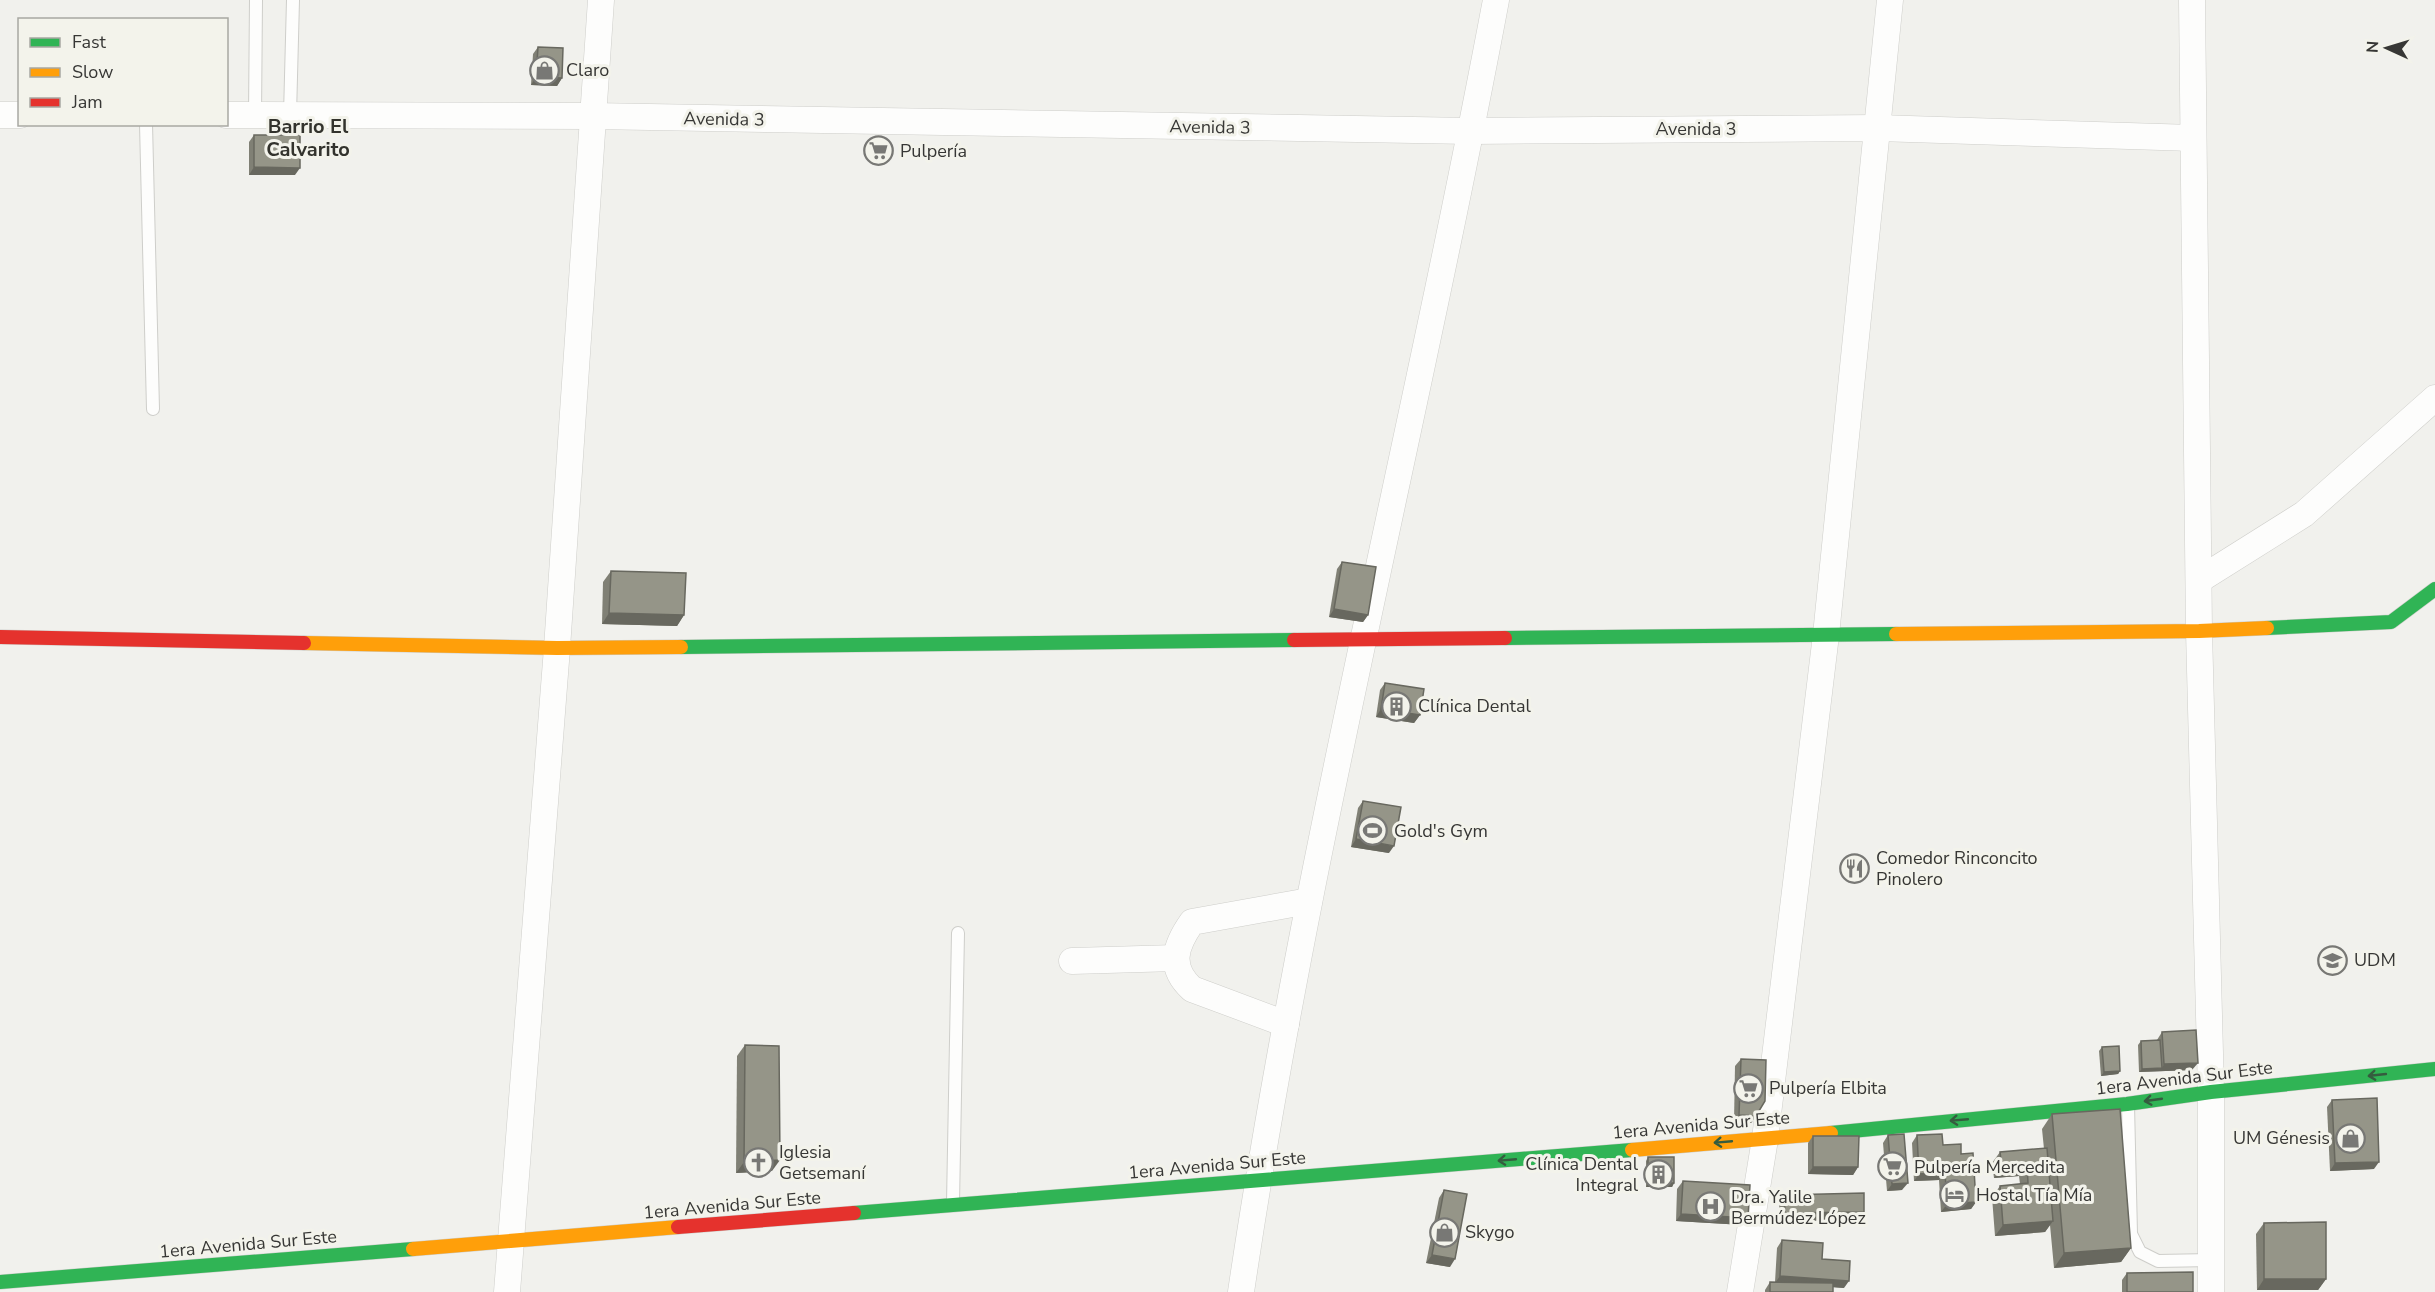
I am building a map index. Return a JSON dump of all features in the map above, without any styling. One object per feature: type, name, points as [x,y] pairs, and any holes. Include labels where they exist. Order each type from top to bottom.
[{"type":"street","points":[[507,1292],[557,648],[592,116],[602,0]]},
{"type":"street","points":[[1241,1292],[1257,1180],[1309,901],[1471,131],[1496,0]]},
{"type":"street","points":[[1740,1292],[1765,1139],[1826,635],[1890,0]]},
{"type":"street","points":[[2192,0],[2199,631],[2211,1092],[2211,1292]]},
{"type":"street","points":[[0,115],[18,115]]},
{"type":"street","name":"Avenida 3","points":[[228,115],[592,116],[1471,131],[1878,128],[2193,138]]},
{"type":"street","points":[[2199,579],[2304,514],[2435,398]]},
{"type":"street","points":[[0,637],[557,648],[2199,631],[2391,622],[2435,589]]},
{"type":"street","points":[[1286,1024],[1192,988],[1181,979],[1176,958],[1181,938],[1192,922],[1309,901]]},
{"type":"street","points":[[1072,961],[1176,958]]},
{"type":"street","name":"1era Avenida Sur Este","points":[[0,1282],[1765,1139],[2127,1104],[2211,1092],[2435,1069]]},
{"type":"lane","points":[[255,115],[256,0]]},
{"type":"lane","points":[[290,116],[293,0]]},
{"type":"lane","points":[[146,126],[153,409]]},
{"type":"lane","points":[[953,1204],[958,933]]},
{"type":"lane","points":[[2127,1104],[2131,1234],[2140,1252],[2158,1261],[2211,1260]]},
{"type":"building","name":"Claro","points":[[538,47],[563,48],[562,78],[536,77]]},
{"type":"building","points":[[254,135],[300,135],[300,168],[254,167]]},
{"type":"building","points":[[1342,562],[1376,567],[1368,615],[1334,609]]},
{"type":"building","points":[[611,571],[686,573],[684,615],[609,613]]},
{"type":"building","name":"Clínica Dental","points":[[1385,683],[1424,689],[1420,715],[1381,709]]},
{"type":"building","name":"Gold's Gym","points":[[1363,801],[1401,807],[1394,846],[1356,839]]},
{"type":"building","points":[[2196,1030],[2198,1063],[2164,1064],[2162,1032]]},
{"type":"building","points":[[2160,1040],[2162,1068],[2142,1069],[2141,1041]]},
{"type":"building","points":[[745,1045],[779,1046],[780,1160],[744,1162]]},
{"type":"building","points":[[2119,1046],[2120,1071],[2104,1072],[2102,1047]]},
{"type":"building","name":"Pulpería Elbita","points":[[1741,1059],[1766,1060],[1765,1101],[1756,1116],[1739,1115]]},
{"type":"building","name":"UM Génesis","points":[[2377,1098],[2379,1162],[2335,1163],[2332,1100]]},
{"type":"building","points":[[2120,1109],[2131,1248],[2064,1253],[2052,1114]]},
{"type":"building","points":[[1904,1134],[1908,1183],[1892,1184],[1888,1135]]},
{"type":"building","points":[[1942,1134],[1943,1145],[1961,1144],[1961,1154],[1973,1153],[1976,1202],[1947,1204],[1945,1172],[1919,1174],[1917,1135]]},
{"type":"building","points":[[1813,1136],[1859,1136],[1858,1167],[1813,1167]]},
{"type":"building","points":[[2047,1148],[2053,1221],[2003,1225],[2000,1186],[2028,1183],[2027,1165],[2002,1167],[2000,1152]]},
{"type":"building","name":"Clínica Dental Integral","points":[[1648,1157],[1674,1157],[1674,1183],[1648,1183]]},
{"type":"building","name":"Dra. Yalile Bermúdez López","points":[[1683,1181],[1750,1185],[1748,1218],[1681,1214]]},
{"type":"building","name":"Skygo","points":[[1444,1190],[1467,1194],[1455,1259],[1432,1255]]},
{"type":"building","points":[[1864,1193],[1864,1212],[1785,1213],[1784,1195]]},
{"type":"building","points":[[2326,1222],[2326,1279],[2264,1279],[2264,1223]]},
{"type":"building","points":[[1782,1240],[1823,1243],[1822,1259],[1850,1261],[1849,1281],[1780,1276]]},
{"type":"building","points":[[2193,1272],[2193,1292],[2127,1292],[2127,1273]]},
{"type":"building","points":[[1770,1282],[1833,1283],[1833,1292],[1770,1292]]},
{"type":"traffic: fast","points":[[2267,628],[2391,622],[2435,589]]},
{"type":"traffic: fast","points":[[1505,638],[1896,634]]},
{"type":"traffic: fast","points":[[681,647],[1294,640]]},
{"type":"traffic: fast","points":[[1831,1133],[2127,1104],[2211,1092],[2435,1069]]},
{"type":"traffic: fast","points":[[854,1213],[1632,1150]]},
{"type":"traffic: fast","points":[[0,1282],[413,1249]]},
{"type":"traffic: slow","points":[[1896,634],[2199,631],[2267,628]]},
{"type":"traffic: slow","points":[[304,643],[557,648],[681,647]]},
{"type":"traffic: slow","points":[[1632,1150],[1831,1133]]},
{"type":"traffic: slow","points":[[413,1249],[678,1227]]},
{"type":"traffic: jam","points":[[0,637],[304,643]]},
{"type":"traffic: jam","points":[[1294,640],[1505,638]]},
{"type":"traffic: jam","points":[[678,1227],[854,1213]]},
{"type":"place","name":"Claro","points":[[545,70]]},
{"type":"place","name":"Pulpería","points":[[879,151]]},
{"type":"place","name":"Clínica Dental","points":[[1397,706]]},
{"type":"place","name":"Gold's Gym","points":[[1373,831]]},
{"type":"place","name":"Comedor Rinconcito Pinolero","points":[[1855,868]]},
{"type":"place","name":"UDM","points":[[2333,960]]},
{"type":"place","name":"Pulpería Elbita","points":[[1748,1088]]},
{"type":"place","name":"UM Génesis","points":[[2351,1138]]},
{"type":"place","name":"Iglesia Getsemaní","points":[[758,1162]]},
{"type":"place","name":"Pulpería Mercedita","points":[[1893,1167]]},
{"type":"place","name":"Clínica Dental Integral","points":[[1659,1174]]},
{"type":"place","name":"Hostal Tía Mía","points":[[1955,1195]]},
{"type":"place","name":"Dra. Yalile Bermúdez López","points":[[1710,1207]]},
{"type":"place","name":"Skygo","points":[[1444,1232]]},
{"type":"district","name":"Barrio El Calvarito","points":[[308,138]]}]
